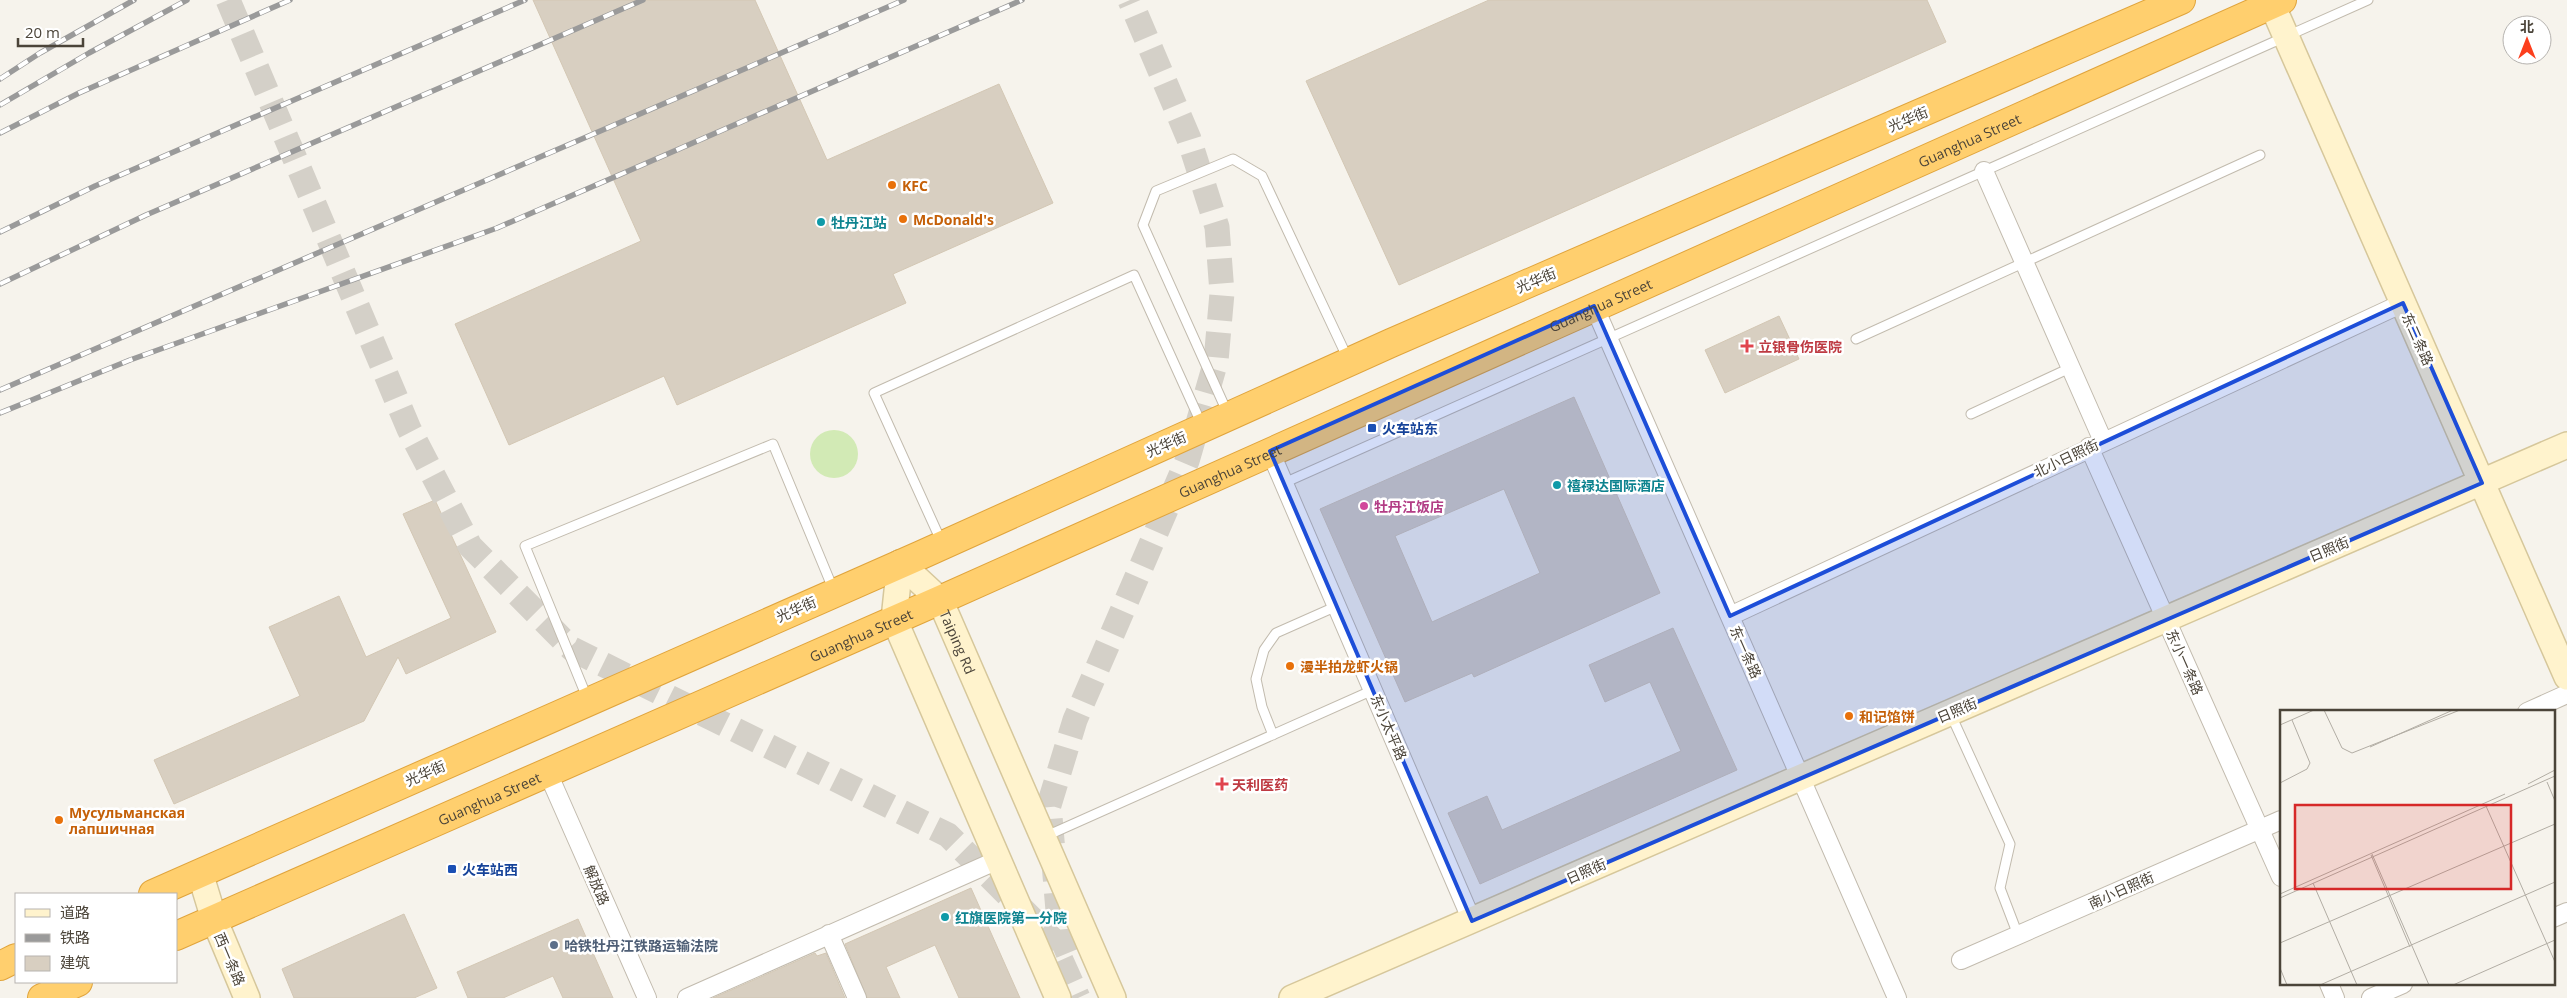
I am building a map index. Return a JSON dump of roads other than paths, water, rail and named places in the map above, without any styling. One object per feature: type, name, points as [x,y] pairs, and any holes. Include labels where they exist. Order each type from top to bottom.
[{"type":"highway","name":"光华街","points":[[155,893],[588,700],[943,545],[1349,362],[2182,0]]},
{"type":"highway","name":"Guanghua Street","points":[[178,935],[547,771],[940,600],[2275,2]]},
{"type":"highway","points":[[0,948],[15,944]]},
{"type":"highway","points":[[0,966],[15,958]]},
{"type":"highway","points":[[42,998],[76,983]]},
{"type":"street","name":"东二条路","points":[[2275,2],[2286,37],[2567,678]]},
{"type":"street","name":"东小一条路","points":[[1984,171],[2070,368],[2096,444],[2166,620],[2280,875]]},
{"type":"street","name":"北小日照街","points":[[1730,616],[2096,444],[2403,303]]},
{"type":"street","name":"东一条路","points":[[1594,306],[1897,998]]},
{"type":"street","name":"日照街","points":[[1292,998],[2567,446]]},
{"type":"street","name":"东小太平路","points":[[1270,451],[1472,921]]},
{"type":"street","name":"Taiping Rd","points":[[900,563],[940,600],[1113,998]]},
{"type":"street","points":[[900,563],[894,619],[1000,859],[1058,998]]},
{"type":"street","points":[[2531,710],[2567,694]]},
{"type":"street","name":"解放路","points":[[547,771],[647,998]]},
{"type":"street","name":"南小日照街","points":[[1961,960],[2280,820]]},
{"type":"street","points":[[687,998],[1000,859]]},
{"type":"street","name":"西一条路","points":[[200,872],[214,919],[247,998]]},
{"type":"street","points":[[2554,918],[2567,912]]},
{"type":"street","points":[[829,934],[858,998]]},
{"type":"street","points":[[2330,986],[2335,998]]},
{"type":"street","points":[[2371,998],[2398,986]]},
{"type":"lane","points":[[1284,483],[2368,0]]},
{"type":"lane","points":[[1856,339],[2260,155]]},
{"type":"lane","points":[[1229,416],[1143,225],[1156,191],[1233,159],[1262,176],[1349,362]]},
{"type":"lane","points":[[943,545],[874,393],[928,368],[1134,276],[1203,428]]},
{"type":"lane","points":[[1971,414],[2070,368]]},
{"type":"lane","points":[[588,700],[525,546],[773,444],[834,592]]},
{"type":"lane","points":[[1273,735],[1262,707],[1256,679],[1264,650],[1276,633],[1337,606]]},
{"type":"lane","points":[[1042,838],[1373,690]]},
{"type":"lane","points":[[1950,713],[2010,844],[2000,888],[2018,935]]},
{"type":"tunnel","points":[[228,0],[409,429],[470,546],[572,649],[948,835],[1051,938],[1078,998]]},
{"type":"tunnel","points":[[1068,953],[1060,934],[1049,805],[1075,720],[1187,461],[1216,361],[1222,293],[1217,227],[1189,139],[1130,0]]},
{"type":"railway","points":[[0,79],[40,53],[134,0]]},
{"type":"railway","points":[[0,105],[89,53],[187,0]]},
{"type":"railway","points":[[0,133],[79,93],[290,0]]},
{"type":"railway","points":[[0,232],[95,186],[525,0]]},
{"type":"railway","points":[[0,284],[146,215],[643,0]]},
{"type":"railway","points":[[0,390],[904,0]]},
{"type":"railway","points":[[0,413],[130,360],[497,228],[1022,0]]},
{"type":"place","name":"KFC","points":[[892,185]]},
{"type":"place","name":"McDonald's","points":[[903,219]]},
{"type":"place","name":"牡丹江站","points":[[821,222]]},
{"type":"place","name":"立银骨伤医院","points":[[1747,346]]},
{"type":"place","name":"火车站东","points":[[1372,428]]},
{"type":"place","name":"禧禄达国际酒店","points":[[1557,485]]},
{"type":"place","name":"牡丹江饭店","points":[[1364,506]]},
{"type":"place","name":"漫半拍龙虾火锅","points":[[1290,666]]},
{"type":"place","name":"和记馅饼","points":[[1849,716]]},
{"type":"place","name":"天利医药","points":[[1222,784]]},
{"type":"place","name":"Мусульманская лапшичная","points":[[59,820]]},
{"type":"place","name":"火车站西","points":[[452,869]]},
{"type":"place","name":"红旗医院第一分院","points":[[945,917]]},
{"type":"place","name":"哈铁牡丹江铁路运输法院","points":[[554,945]]}]
